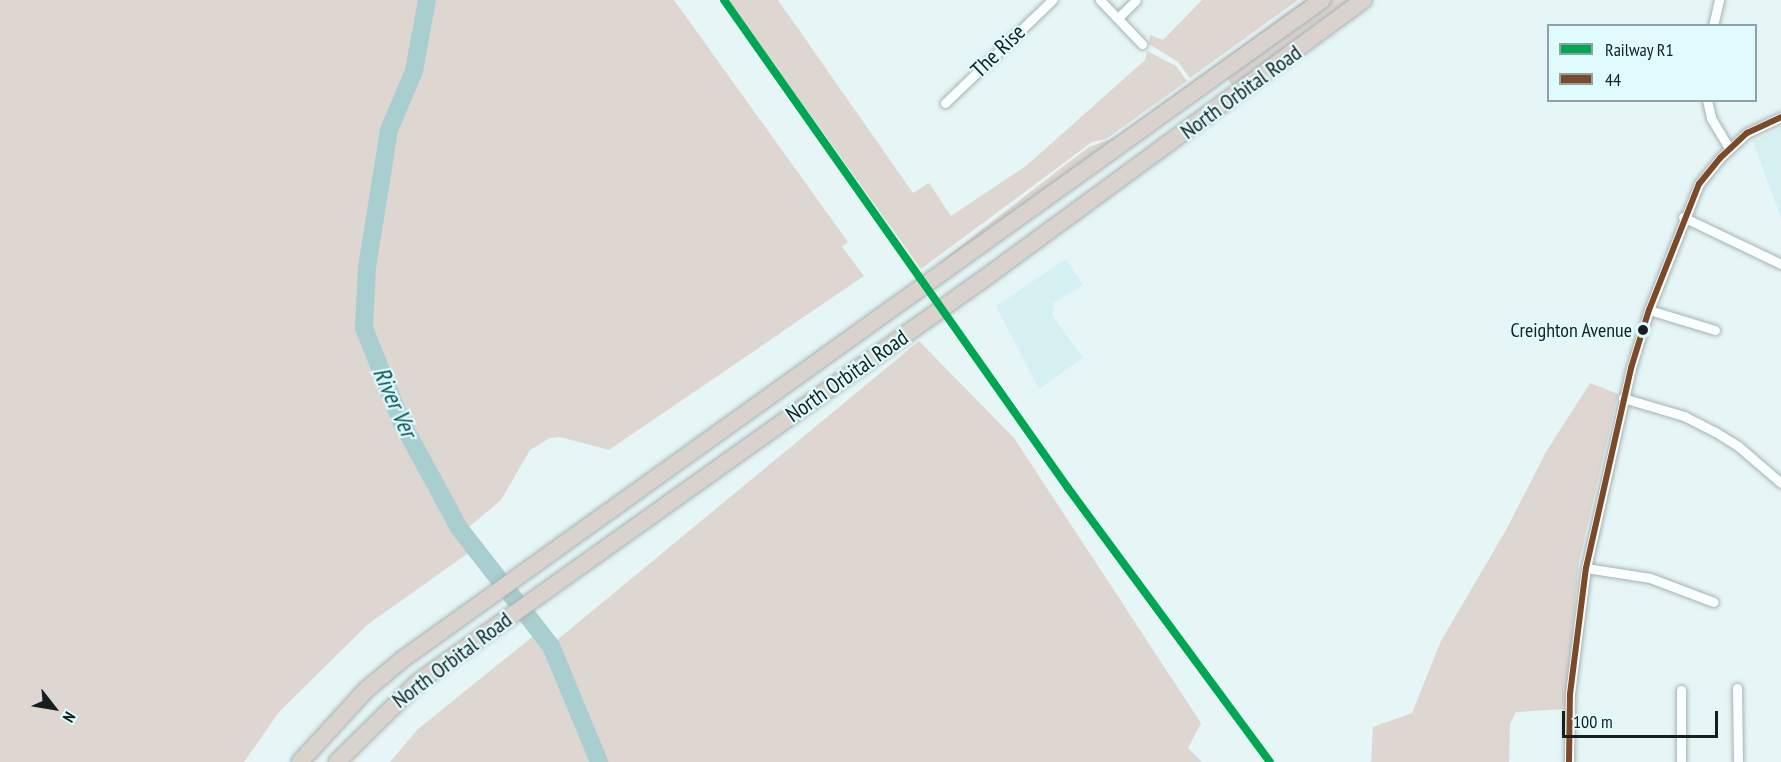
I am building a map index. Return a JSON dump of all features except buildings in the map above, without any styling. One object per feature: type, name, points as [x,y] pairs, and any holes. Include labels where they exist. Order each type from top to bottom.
[{"type":"highway","name":"North Orbital Road","points":[[300,762],[366,690],[493,594],[947,272],[1322,0]]},
{"type":"highway","name":"North Orbital Road","points":[[337,762],[418,681],[928,319],[1364,0]]},
{"type":"street","name":"The Rise","points":[[945,103],[1052,0]]},
{"type":"street","points":[[1100,0],[1142,44]]},
{"type":"street","points":[[1118,18],[1136,0]]},
{"type":"street","points":[[1713,24],[1719,0]]},
{"type":"street","points":[[1708,102],[1714,125],[1729,148]]},
{"type":"street","points":[[1569,762],[1570,694],[1586,568],[1623,399],[1649,310],[1683,218],[1699,184],[1729,148],[1747,134],[1781,117]]},
{"type":"street","points":[[1683,218],[1781,264]]},
{"type":"street","points":[[1649,310],[1715,330]]},
{"type":"street","points":[[1623,399],[1684,416],[1714,431],[1738,446],[1781,483]]},
{"type":"street","points":[[1586,568],[1650,578],[1714,602]]},
{"type":"street","points":[[1737,688],[1738,762]]},
{"type":"street","points":[[1681,762],[1682,690]]},
{"type":"shaded area","points":[[0,0],[674,0],[848,242],[842,247],[864,276],[609,450],[560,437],[550,438],[530,450],[501,500],[462,533],[474,549],[367,625],[279,712],[244,762],[0,762]]},
{"type":"shaded area","points":[[728,0],[778,0],[913,193],[929,183],[951,216],[1026,166],[1145,60],[1147,51],[1176,66],[1187,81],[1106,139],[1092,142],[921,269]]},
{"type":"shaded area","points":[[1202,0],[1298,0],[1190,78],[1178,62],[1149,44],[1150,35],[1163,40]]},
{"type":"shaded area","points":[[1305,0],[1312,0],[944,266],[940,262],[1089,147],[1116,137]]},
{"type":"shaded area","points":[[1332,0],[1357,0],[1236,91],[1227,78]]},
{"type":"shaded area","points":[[1781,128],[1781,218],[1753,141]]},
{"type":"shaded area","points":[[1066,259],[1083,285],[1054,303],[1052,315],[1083,358],[1039,389],[996,306]]},
{"type":"shaded area","points":[[919,341],[1014,438],[1201,723],[1188,748],[1202,762],[390,762],[418,729],[537,633],[551,645]]},
{"type":"shaded area","points":[[1590,383],[1618,394],[1579,562],[1565,709],[1516,712],[1510,724],[1509,762],[1371,762],[1373,727],[1412,713],[1441,641],[1506,530],[1546,452]]},
{"type":"waterway","name":"River Ver","points":[[427,0],[414,71],[389,130],[367,268],[364,328],[401,421],[459,528],[551,646],[599,762]]},
{"type":"rail line","name":"R1","points":[[724,0],[1068,488],[1270,762]]},
{"type":"transit line","name":"44","points":[[1569,762],[1570,694],[1586,568],[1631,368],[1649,310],[1699,184],[1720,158],[1747,133],[1781,117]]},
{"type":"place","name":"Creighton Avenue","points":[[1643,330]]}]
